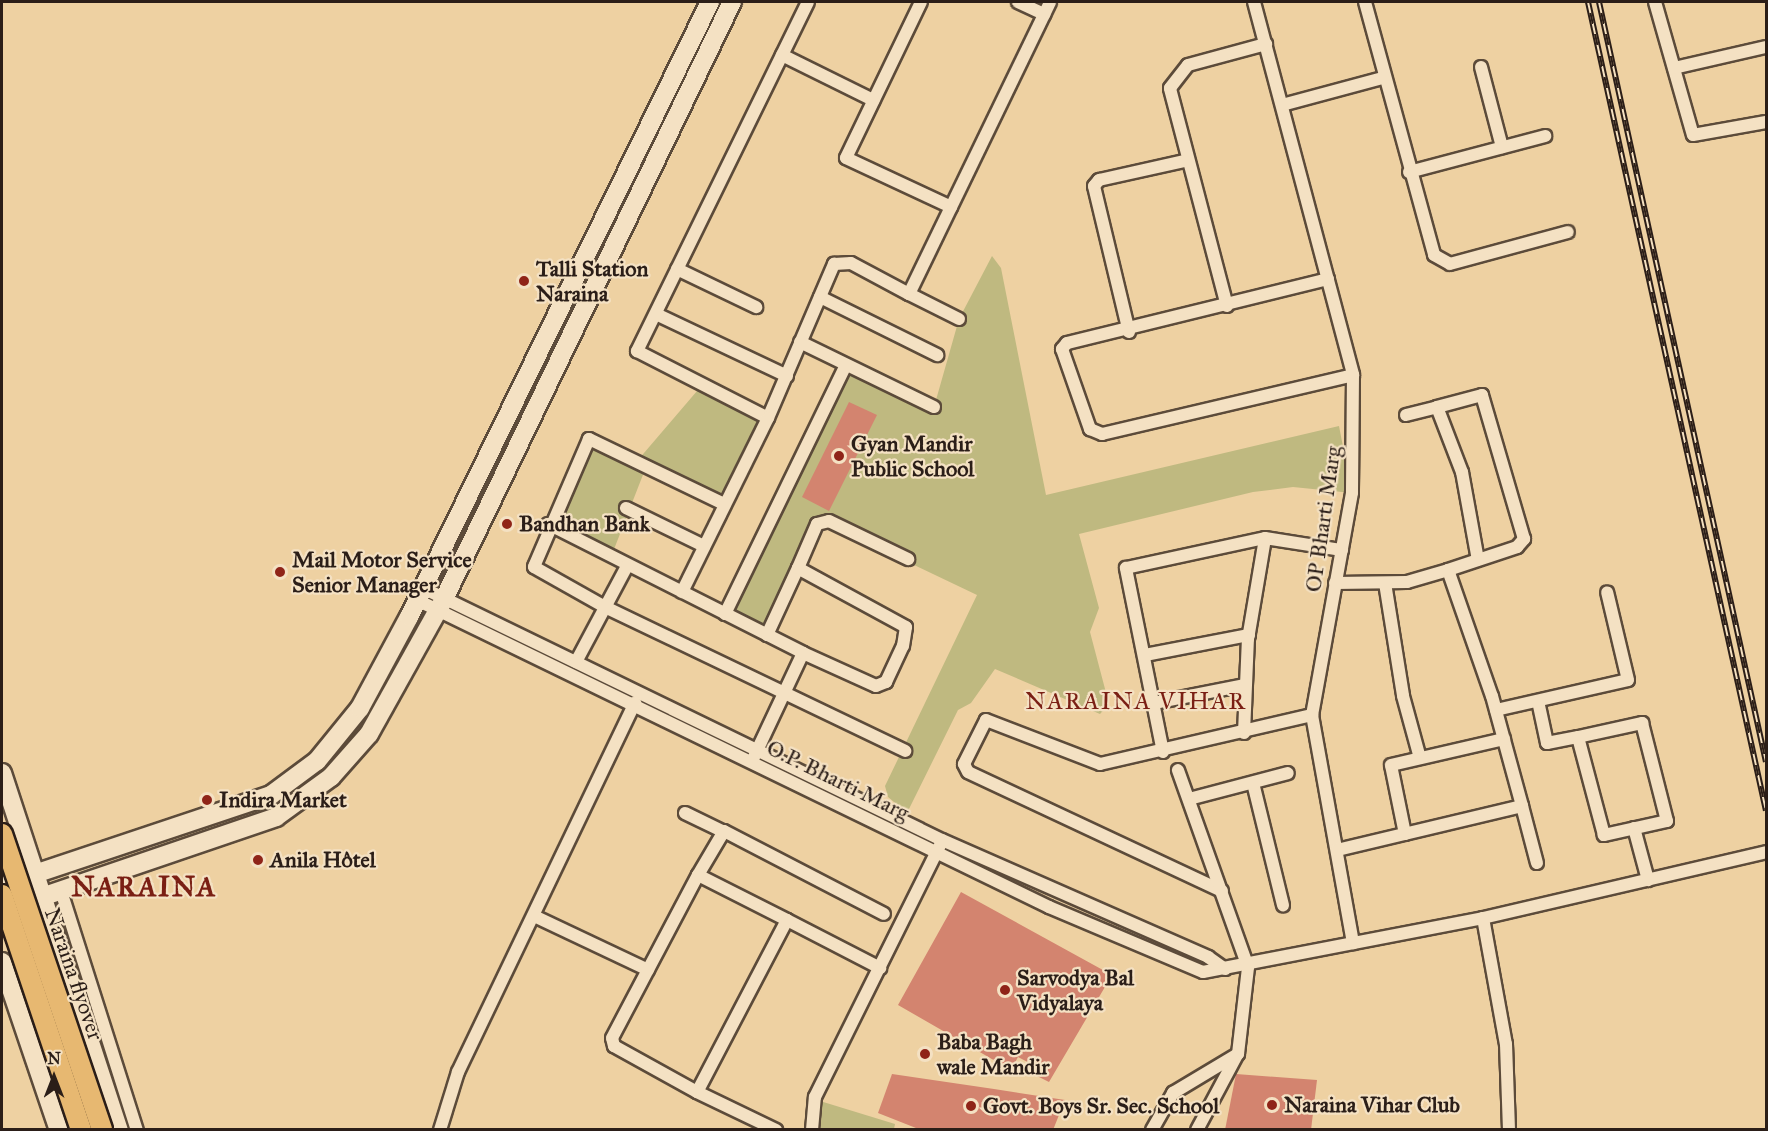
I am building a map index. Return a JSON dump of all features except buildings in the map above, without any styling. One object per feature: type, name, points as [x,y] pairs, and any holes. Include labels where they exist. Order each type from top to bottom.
[{"type":"main road","points":[[2,885],[271,795],[317,761],[360,708],[420,594],[710,2]]},
{"type":"main road","points":[[2,911],[276,817],[332,777],[369,734],[441,606],[732,2]]},
{"type":"main road","points":[[2,773],[37,872],[53,894],[67,964],[119,1130]]},
{"type":"main road","name":"Naraina flyover","points":[[2,834],[102,1130]]},
{"type":"main road","name":"Naraina flyover","points":[[2,895],[81,1130]]},
{"type":"main road","points":[[2,962],[59,1130]]},
{"type":"main road","points":[[10,986],[67,964]]},
{"type":"street","points":[[768,418],[639,352],[677,269],[808,2]]},
{"type":"street","points":[[921,2],[873,100],[847,161],[951,207]]},
{"type":"street","points":[[1017,2],[1044,14]]},
{"type":"street","points":[[909,294],[1050,2]]},
{"type":"street","name":"OP Bharti Marg","points":[[1254,2],[1353,375],[1353,483],[1312,715],[1353,943]]},
{"type":"street","points":[[1365,2],[1383,78],[1434,255],[1444,263],[1568,232]]},
{"type":"street","points":[[1656,2],[1693,135],[1767,122]]},
{"type":"street","points":[[1227,306],[1185,161],[1170,88],[1178,71],[1266,44]]},
{"type":"street","points":[[1674,68],[1767,47]]},
{"type":"street","points":[[782,55],[873,100]]},
{"type":"street","points":[[1481,67],[1502,147]]},
{"type":"street","points":[[1282,105],[1383,78]]},
{"type":"street","points":[[1409,172],[1545,136]]},
{"type":"street","points":[[1129,332],[1094,186],[1099,180],[1185,161]]},
{"type":"street","points":[[682,592],[788,376],[800,342],[834,264],[844,260],[959,319]]},
{"type":"street","points":[[677,269],[756,307]]},
{"type":"street","points":[[1328,279],[1129,332],[1063,346],[1076,397],[1094,433],[1353,375]]},
{"type":"street","points":[[820,297],[937,355]]},
{"type":"street","points":[[656,314],[788,376]]},
{"type":"street","points":[[800,342],[934,407]]},
{"type":"street","points":[[725,614],[846,365]]},
{"type":"street","points":[[1335,584],[1385,583],[1448,570],[1517,547],[1524,539],[1487,400],[1479,395],[1406,415]]},
{"type":"street","points":[[1437,407],[1465,481],[1478,560]]},
{"type":"street","points":[[724,504],[589,440],[548,524],[534,567],[605,607],[905,751]]},
{"type":"street","points":[[626,508],[704,546]]},
{"type":"street","points":[[767,635],[817,524],[825,521],[908,559]]},
{"type":"street","points":[[548,524],[627,566],[803,653],[880,685],[903,646],[906,627],[798,568]]},
{"type":"street","points":[[1244,733],[1249,635],[1265,538]]},
{"type":"street","points":[[1163,752],[1126,568],[1265,538],[1342,550]]},
{"type":"street","points":[[576,663],[627,566]]},
{"type":"street","points":[[1448,570],[1496,710],[1537,863]]},
{"type":"street","points":[[1385,583],[1403,696],[1420,758]]},
{"type":"street","points":[[1496,710],[1628,680],[1607,592]]},
{"type":"street","points":[[420,594],[441,606]]},
{"type":"street","name":"O.P. Bharti Marg","points":[[441,606],[576,663],[640,693],[937,853],[1203,972],[1248,967],[1353,943],[1483,918],[1767,852]]},
{"type":"street","name":"O.P. Bharti Marg","points":[[441,606],[633,707],[754,755],[1208,957],[1225,969]]},
{"type":"street","points":[[1145,655],[1249,635]]},
{"type":"street","points":[[754,755],[803,653]]},
{"type":"street","points":[[1154,703],[1245,685]]},
{"type":"street","points":[[440,1130],[458,1072],[640,693]]},
{"type":"street","points":[[1538,700],[1547,743],[1642,723],[1667,820],[1604,835],[1578,737]]},
{"type":"street","points":[[1222,891],[968,772],[964,764],[990,720],[1100,764],[1163,752],[1312,715]]},
{"type":"street","points":[[1405,834],[1391,765],[1504,739]]},
{"type":"street","points":[[1178,770],[1248,967],[1238,1054],[1197,1130]]},
{"type":"street","points":[[1189,799],[1288,773]]},
{"type":"street","points":[[1253,783],[1283,905]]},
{"type":"street","points":[[1337,850],[1522,806]]},
{"type":"street","points":[[685,813],[884,914]]},
{"type":"street","points":[[1634,828],[1648,880]]},
{"type":"street","points":[[722,831],[612,1043],[697,1092],[776,1130]]},
{"type":"street","points":[[812,1130],[815,1097],[942,840]]},
{"type":"street","points":[[698,875],[880,968]]},
{"type":"street","points":[[53,894],[137,1130]]},
{"type":"street","points":[[534,916],[648,970]]},
{"type":"street","points":[[1483,918],[1506,1044],[1509,1130]]},
{"type":"street","points":[[697,1092],[787,920]]},
{"type":"street","points":[[1152,1130],[1173,1093],[1238,1054]]},
{"type":"shaded area","points":[[992,256],[1001,268],[1046,495],[1339,426],[1352,493],[1293,487],[1253,492],[1079,534],[1099,608],[1090,632],[1109,704],[1100,714],[995,669],[971,703],[958,710],[907,813],[888,797],[885,786],[977,595],[824,522],[767,635],[725,614],[846,365],[934,407],[959,319]]},
{"type":"shaded area","points":[[703,384],[768,418],[724,504],[646,467],[611,557],[548,524],[587,439],[638,460]]},
{"type":"shaded area","points":[[820,1101],[895,1124],[894,1129],[815,1130]]},
{"type":"railway","points":[[1588,2],[1766,811]]},
{"type":"railway","points":[[1599,2],[1766,762]]},
{"type":"place","name":"Talli Station Naraina","points":[[524,281]]},
{"type":"place","name":"Gyan Mandir Public School","points":[[839,456]]},
{"type":"place","name":"Bandhan Bank","points":[[507,524]]},
{"type":"place","name":"Mail Motor Service Senior Manager","points":[[280,572]]},
{"type":"place","name":"Indira Market","points":[[207,800]]},
{"type":"place","name":"Anila Hôtel","points":[[258,860]]},
{"type":"place","name":"Sarvodya Bal Vidyalaya","points":[[1005,990]]},
{"type":"place","name":"Baba Bagh wale Mandir","points":[[925,1054]]},
{"type":"place","name":"Naraina Vihar Club","points":[[1272,1105]]},
{"type":"place","name":"Govt. Boys Sr. Sec. School","points":[[971,1106]]},
{"type":"district","name":"NARAINA VIHAR","points":[[1136,702]]},
{"type":"district","name":"NARAINA","points":[[144,887]]}]
